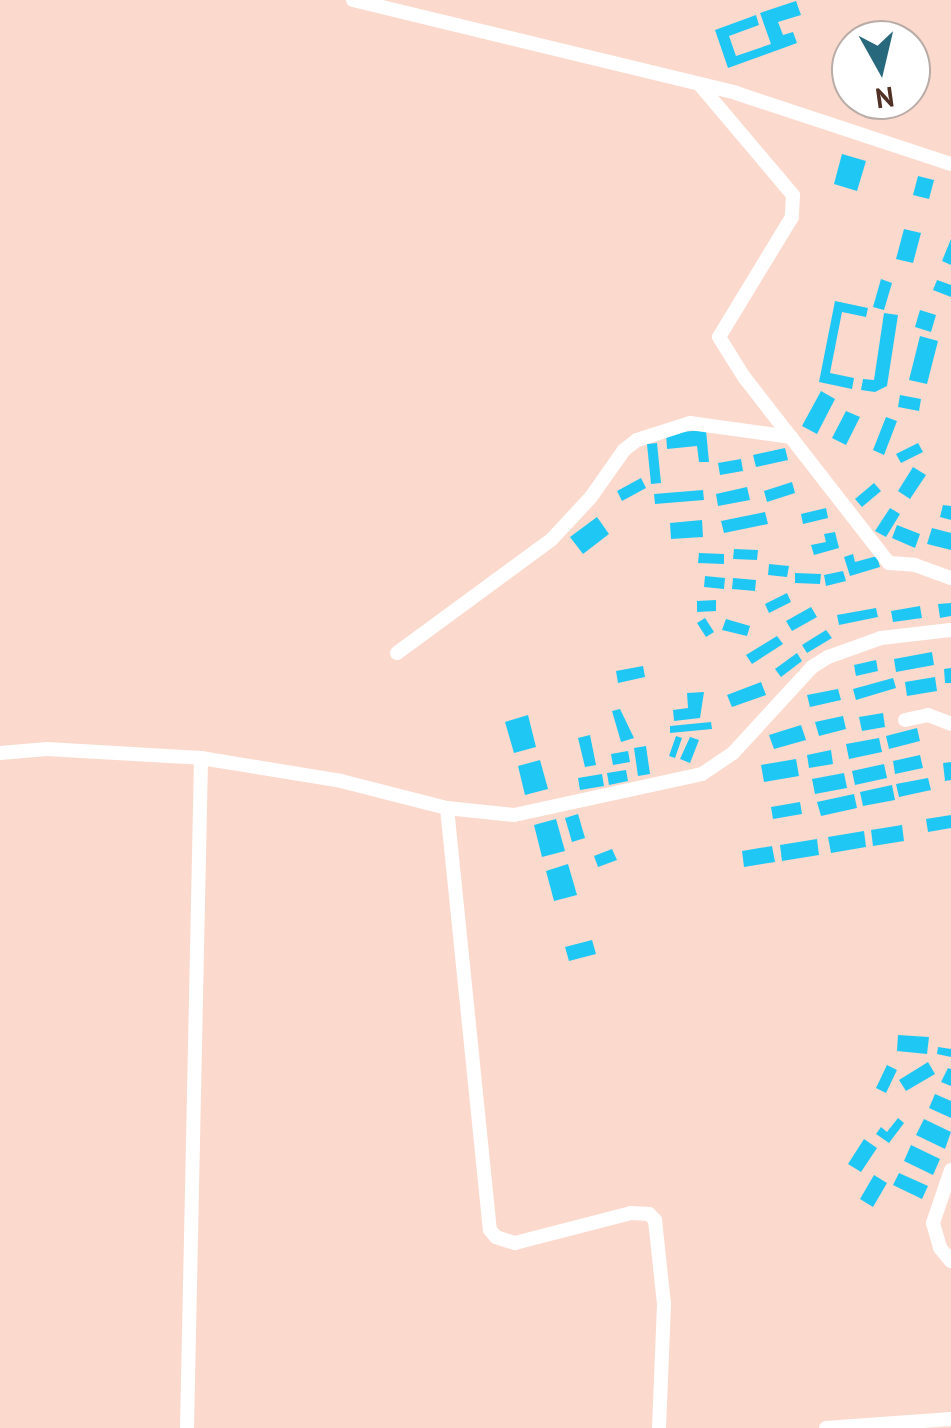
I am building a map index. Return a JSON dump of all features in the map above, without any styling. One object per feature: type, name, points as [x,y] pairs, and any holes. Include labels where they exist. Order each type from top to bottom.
[{"type":"street","points":[[353,0],[700,84],[951,164]]},
{"type":"street","points":[[700,84],[793,195],[792,217],[719,338],[790,437],[890,563],[916,565],[951,578]]},
{"type":"street","points":[[398,653],[552,539],[591,497],[624,450],[638,440],[690,423],[790,437]]},
{"type":"street","points":[[0,754],[47,749],[201,758],[341,780],[447,808],[514,815],[702,774],[733,753],[812,667],[828,657],[881,638],[951,630]]},
{"type":"street","points":[[904,720],[928,715],[951,724]]},
{"type":"street","points":[[187,1428],[201,758]]},
{"type":"street","points":[[447,808],[490,1230],[496,1237],[515,1243],[631,1213],[649,1214],[655,1220],[664,1304],[659,1428]]},
{"type":"street","points":[[951,1170],[933,1223],[940,1248],[951,1261]]},
{"type":"street","points":[[831,1428],[908,1426],[951,1419]]},
{"type":"building","points":[[796,1],[801,15],[778,22],[783,35],[793,32],[797,43],[728,68],[715,30],[756,15],[759,25],[729,36],[736,56],[771,44],[760,13]]},
{"type":"building","points":[[842,154],[866,161],[857,191],[834,184]]},
{"type":"building","points":[[918,176],[934,180],[929,199],[913,195]]},
{"type":"building","points":[[904,229],[921,233],[913,263],[896,259]]},
{"type":"building","points":[[951,239],[951,265],[942,261]]},
{"type":"building","points":[[881,279],[892,283],[884,310],[873,307]]},
{"type":"building","points":[[937,280],[951,285],[951,297],[933,290]]},
{"type":"building","points":[[835,301],[868,308],[866,317],[842,312],[830,373],[854,378],[852,389],[819,382]]},
{"type":"building","points":[[920,310],[936,315],[931,332],[915,327]]},
{"type":"building","points":[[884,313],[898,315],[887,386],[875,392],[861,390],[863,379],[874,380]]},
{"type":"building","points":[[920,336],[938,341],[927,384],[909,380]]},
{"type":"building","points":[[821,391],[835,399],[817,434],[802,426]]},
{"type":"building","points":[[900,395],[921,399],[919,411],[898,407]]},
{"type":"building","points":[[846,411],[860,417],[846,445],[832,438]]},
{"type":"building","points":[[886,417],[897,421],[884,455],[873,450]]},
{"type":"building","points":[[706,430],[709,462],[699,462],[697,446],[667,449],[666,433]]},
{"type":"building","points":[[657,443],[661,483],[651,484],[647,444]]},
{"type":"building","points":[[918,443],[923,452],[901,463],[896,454]]},
{"type":"building","points":[[785,448],[788,460],[756,467],[753,455]]},
{"type":"building","points":[[741,459],[743,471],[720,475],[718,463]]},
{"type":"building","points":[[913,467],[926,475],[910,499],[898,491]]},
{"type":"building","points":[[641,478],[646,488],[622,501],[617,491]]},
{"type":"building","points":[[792,482],[795,493],[767,502],[764,491]]},
{"type":"building","points":[[874,483],[881,491],[862,507],[855,499]]},
{"type":"building","points":[[747,487],[750,500],[718,506],[716,494]]},
{"type":"building","points":[[703,490],[704,500],[655,504],[654,494]]},
{"type":"building","points":[[943,505],[951,506],[951,520],[940,517]]},
{"type":"building","points":[[826,508],[828,518],[803,524],[801,514]]},
{"type":"building","points":[[890,508],[900,514],[886,537],[875,531]]},
{"type":"building","points":[[765,512],[768,524],[724,533],[721,521]]},
{"type":"building","points":[[597,517],[609,534],[583,554],[570,537]]},
{"type":"building","points":[[702,520],[703,537],[671,539],[670,523]]},
{"type":"building","points":[[897,525],[920,534],[915,548],[892,538]]},
{"type":"building","points":[[932,528],[951,533],[951,550],[927,544]]},
{"type":"building","points":[[835,532],[839,548],[814,555],[811,545],[826,542],[824,534]]},
{"type":"building","points":[[734,549],[758,550],[757,560],[733,559]]},
{"type":"building","points":[[699,553],[724,554],[724,564],[698,563]]},
{"type":"building","points":[[853,554],[855,562],[877,556],[880,567],[850,576],[844,557]]},
{"type":"building","points":[[769,564],[789,566],[787,577],[768,575]]},
{"type":"building","points":[[843,571],[846,581],[826,586],[824,575]]},
{"type":"building","points":[[795,573],[821,574],[820,584],[795,583]]},
{"type":"building","points":[[705,576],[725,578],[724,589],[704,587]]},
{"type":"building","points":[[733,578],[756,580],[755,591],[732,589]]},
{"type":"building","points":[[787,593],[791,602],[769,613],[765,604]]},
{"type":"building","points":[[716,600],[716,611],[697,612],[697,601]]},
{"type":"building","points":[[951,603],[951,616],[940,618],[938,604]]},
{"type":"building","points":[[920,606],[922,618],[893,622],[891,611]]},
{"type":"building","points":[[811,607],[817,617],[792,631],[786,621]]},
{"type":"building","points":[[876,608],[878,617],[839,625],[837,615]]},
{"type":"building","points":[[705,618],[714,632],[706,637],[697,623]]},
{"type":"building","points":[[726,619],[750,626],[747,636],[722,630]]},
{"type":"building","points":[[826,630],[832,638],[807,653],[802,645]]},
{"type":"building","points":[[777,636],[783,644],[752,664],[746,655]]},
{"type":"building","points":[[932,652],[934,665],[896,672],[894,659]]},
{"type":"building","points":[[797,653],[802,661],[781,677],[775,669]]},
{"type":"building","points":[[876,660],[878,671],[856,676],[854,665]]},
{"type":"building","points":[[643,666],[645,677],[618,683],[616,671]]},
{"type":"building","points":[[951,668],[951,683],[945,683],[944,669]]},
{"type":"building","points":[[935,677],[937,691],[907,696],[905,682]]},
{"type":"building","points":[[893,678],[896,688],[856,700],[853,689]]},
{"type":"building","points":[[761,682],[766,695],[732,707],[727,695]]},
{"type":"building","points":[[838,689],[841,700],[810,707],[807,695]]},
{"type":"building","points":[[704,692],[700,718],[674,721],[673,710],[688,708],[687,693]]},
{"type":"building","points":[[620,709],[634,738],[621,742],[612,711]]},
{"type":"building","points":[[883,713],[885,727],[862,731],[859,717]]},
{"type":"building","points":[[528,715],[536,747],[514,753],[505,722]]},
{"type":"building","points":[[843,716],[846,729],[819,736],[815,722]]},
{"type":"building","points":[[711,722],[712,729],[670,733],[670,726]]},
{"type":"building","points":[[801,725],[806,740],[774,749],[769,735]]},
{"type":"building","points":[[917,728],[920,741],[889,749],[886,736]]},
{"type":"building","points":[[590,735],[596,765],[585,767],[578,738]]},
{"type":"building","points":[[676,736],[682,738],[675,758],[669,756]]},
{"type":"building","points":[[690,737],[699,740],[690,763],[680,759]]},
{"type":"building","points":[[879,738],[882,752],[849,759],[846,744]]},
{"type":"building","points":[[646,746],[650,774],[638,776],[634,748]]},
{"type":"building","points":[[831,750],[833,764],[809,768],[807,755]]},
{"type":"building","points":[[628,751],[630,762],[613,765],[611,754]]},
{"type":"building","points":[[920,755],[923,768],[895,774],[893,761]]},
{"type":"building","points":[[796,759],[799,776],[764,782],[761,765]]},
{"type":"building","points":[[540,760],[548,789],[525,795],[518,766]]},
{"type":"building","points":[[951,762],[951,780],[945,781],[943,763]]},
{"type":"building","points":[[884,764],[887,778],[855,785],[852,771]]},
{"type":"building","points":[[626,770],[628,781],[609,785],[607,773]]},
{"type":"building","points":[[844,773],[847,788],[815,794],[812,779]]},
{"type":"building","points":[[602,774],[604,786],[580,790],[578,778]]},
{"type":"building","points":[[928,778],[931,790],[899,797],[896,784]]},
{"type":"building","points":[[892,785],[895,800],[863,806],[860,792]]},
{"type":"building","points":[[854,794],[857,808],[821,816],[817,802]]},
{"type":"building","points":[[800,802],[802,814],[773,819],[771,807]]},
{"type":"building","points":[[578,814],[585,838],[572,842],[565,818]]},
{"type":"building","points":[[951,815],[951,828],[928,832],[926,819]]},
{"type":"building","points":[[556,819],[565,851],[542,857],[534,825]]},
{"type":"building","points":[[902,825],[904,841],[873,846],[871,830]]},
{"type":"building","points":[[864,831],[866,847],[831,853],[828,837]]},
{"type":"building","points":[[817,839],[819,855],[782,861],[780,845]]},
{"type":"building","points":[[772,846],[775,862],[744,867],[742,851]]},
{"type":"building","points":[[612,849],[617,860],[598,867],[594,856]]},
{"type":"building","points":[[568,864],[577,895],[554,901],[546,871]]},
{"type":"building","points":[[592,940],[596,954],[569,961],[565,947]]},
{"type":"building","points":[[898,1035],[929,1037],[927,1054],[897,1051]]},
{"type":"building","points":[[938,1047],[951,1049],[951,1057],[937,1054]]},
{"type":"building","points":[[928,1062],[935,1074],[906,1091],[899,1080]]},
{"type":"building","points":[[887,1065],[897,1070],[886,1093],[876,1088]]},
{"type":"building","points":[[951,1069],[951,1086],[941,1082]]},
{"type":"building","points":[[935,1094],[951,1101],[951,1118],[929,1108]]},
{"type":"building","points":[[898,1118],[904,1123],[889,1143],[876,1134],[881,1127],[887,1132]]},
{"type":"building","points":[[924,1119],[951,1132],[945,1149],[916,1135]]},
{"type":"building","points":[[864,1139],[877,1148],[861,1172],[848,1164]]},
{"type":"building","points":[[911,1145],[940,1159],[933,1175],[904,1161]]},
{"type":"building","points":[[899,1173],[928,1186],[922,1199],[893,1185]]},
{"type":"building","points":[[874,1175],[887,1183],[873,1207],[860,1199]]}]
